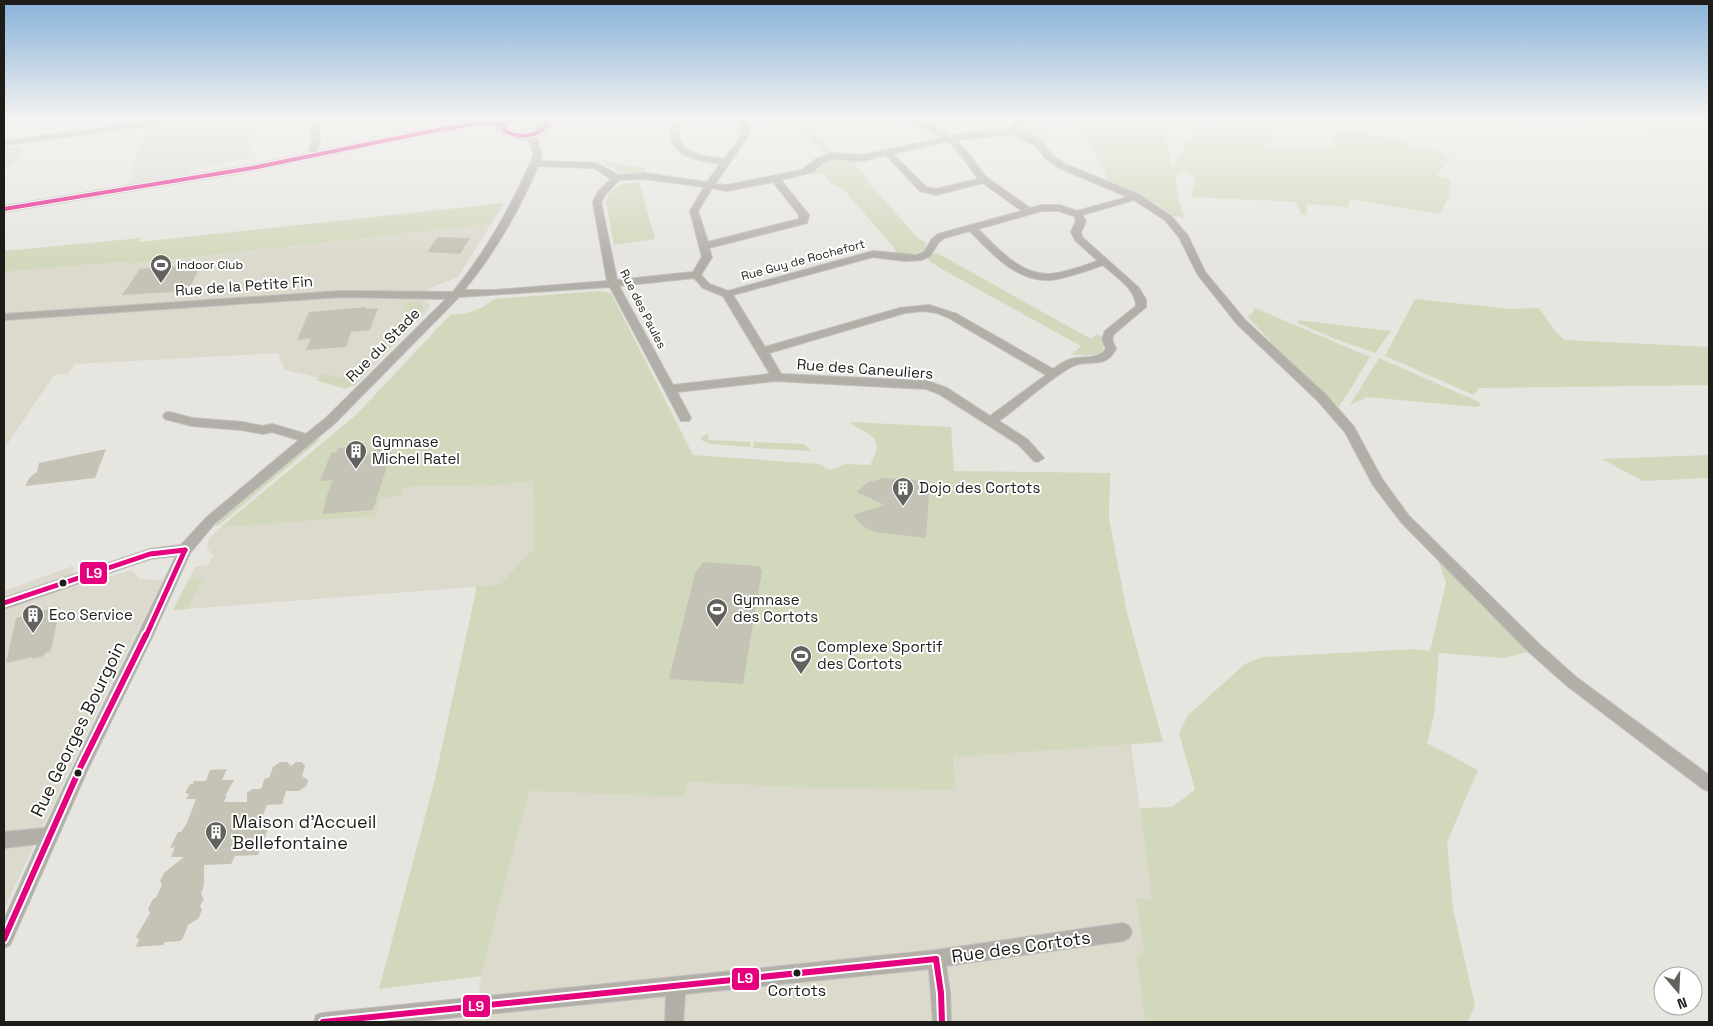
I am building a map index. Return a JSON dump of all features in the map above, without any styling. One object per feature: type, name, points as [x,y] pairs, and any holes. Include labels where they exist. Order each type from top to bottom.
[{"type":"street","points":[[4,209],[123,191],[249,167]]},
{"type":"street","name":"Rue du Stade","points":[[190,544],[211,520],[331,420],[456,294],[472,275],[512,208],[532,167]]},
{"type":"street","points":[[597,167],[616,178],[644,176],[738,187],[807,171],[812,167]]},
{"type":"street","points":[[722,167],[696,204],[694,211],[707,257],[696,275],[706,286],[727,294],[776,372],[775,377]]},
{"type":"street","points":[[901,167],[928,192],[984,180]]},
{"type":"street","points":[[973,167],[984,180],[1014,199],[1029,212]]},
{"type":"street","points":[[1064,167],[1137,197],[1158,210],[1176,227],[1186,240],[1201,273],[1250,331],[1322,398],[1350,430],[1377,482],[1404,519],[1534,648],[1571,681],[1709,784]]},
{"type":"street","name":"Rue des Paules","points":[[616,178],[601,194],[597,207],[613,284],[685,418]]},
{"type":"street","points":[[704,246],[804,220],[804,215],[776,179]]},
{"type":"street","points":[[991,421],[1071,362],[1099,360],[1106,356],[1110,349],[1109,333],[1141,307],[1141,300],[1136,290],[1078,238],[1076,232],[1081,221],[1077,214],[1137,197]]},
{"type":"street","name":"Rue Guy de Rochefort","points":[[727,294],[874,254],[906,259],[920,257],[929,252],[933,242],[938,237],[1029,212],[1054,207],[1066,209],[1077,214]]},
{"type":"street","points":[[972,228],[1005,260],[1038,277],[1053,277],[1104,262]]},
{"type":"street","name":"Rue de la Petite Fin","points":[[4,317],[350,294],[442,296],[613,284],[696,275]]},
{"type":"street","points":[[763,351],[904,310],[925,307],[939,309],[953,316],[1053,374]]},
{"type":"street","name":"Rue des Caneuliers","points":[[668,389],[775,377],[931,386],[944,391],[1023,442],[1038,458]]},
{"type":"street","points":[[169,416],[192,422],[242,426],[263,430],[266,434],[304,442]]},
{"type":"street","points":[[4,603],[150,554],[190,544]]},
{"type":"street","name":"Rue Georges Bourgoin","points":[[4,939],[81,766],[190,544]]},
{"type":"street","points":[[4,840],[50,836]]},
{"type":"street","name":"Rue des Cortots","points":[[323,1022],[936,959],[1122,932]]},
{"type":"street","points":[[936,959],[941,993],[942,1022]]},
{"type":"street","points":[[674,1022],[676,985]]},
{"type":"shaded area","points":[[134,167],[206,167],[185,174],[128,184]]},
{"type":"shaded area","points":[[491,224],[458,277],[430,288],[423,299],[430,304],[430,308],[355,386],[285,370],[278,353],[75,364],[68,373],[54,375],[4,449],[4,272],[132,261],[130,264]]},
{"type":"shaded area","points":[[533,481],[534,549],[499,585],[173,610],[195,567],[208,565],[213,555],[207,548],[209,538],[221,527],[373,516],[381,498],[401,496],[404,487],[496,485]]},
{"type":"shaded area","points":[[73,566],[74,587],[132,570],[139,579],[164,580],[111,682],[4,909],[4,591]]},
{"type":"shaded area","points":[[1131,744],[1152,900],[1136,899],[1145,952],[1136,954],[1145,1022],[431,1022],[476,1017],[481,976],[529,791],[684,797],[687,782],[811,788],[956,790],[955,756]]},
{"type":"green space","points":[[610,167],[646,168],[645,172],[616,170]]},
{"type":"green space","points":[[820,167],[857,167],[918,238],[926,243],[925,249],[934,254],[935,252],[1091,339],[1097,334],[1101,336],[1104,346],[1102,352],[1095,355],[1071,355],[1081,346],[940,268],[927,259],[932,255],[923,250],[910,256],[896,253],[892,245],[843,189],[833,185],[823,173],[814,175],[813,173]]},
{"type":"green space","points":[[1103,167],[1444,167],[1436,176],[1450,179],[1449,196],[1440,214],[1349,199],[1348,207],[1307,204],[1307,215],[1301,214],[1296,202],[1192,197],[1195,177],[1185,171],[1180,172],[1175,177],[1179,203],[1185,218],[1173,216],[1158,204],[1108,181]]},
{"type":"green space","points":[[639,181],[655,239],[614,245],[606,202],[608,196],[618,186]]},
{"type":"green space","points":[[504,203],[491,224],[129,264],[131,261],[4,272],[4,251],[141,238],[139,242]]},
{"type":"green space","name":"Complexe Sportif des Cortots","points":[[599,291],[611,293],[693,455],[819,464],[830,470],[845,464],[870,465],[877,447],[876,441],[873,437],[849,422],[951,427],[954,471],[1110,473],[1109,518],[1127,613],[1163,742],[954,757],[956,790],[811,788],[687,782],[684,797],[529,791],[481,976],[379,989],[435,779],[477,586],[499,585],[534,549],[533,481],[496,485],[405,487],[401,496],[381,498],[374,516],[221,527],[356,415],[451,314],[463,314],[474,311],[494,299]]},
{"type":"green space","points":[[1415,299],[1511,309],[1539,308],[1556,332],[1565,340],[1709,347],[1709,385],[1479,388],[1474,395],[1385,356]]},
{"type":"green space","points":[[418,302],[423,305],[423,311],[382,356],[376,358],[368,356],[396,324],[410,317],[411,313],[404,308],[407,303]]},
{"type":"green space","points":[[1255,308],[1370,357],[1339,407],[1283,355],[1247,316],[1252,314]]},
{"type":"green space","points":[[1297,320],[1391,331],[1375,353],[1335,339],[1298,323]]},
{"type":"green space","points":[[1379,358],[1479,402],[1481,405],[1475,407],[1367,397],[1350,405]]},
{"type":"green space","points":[[371,362],[373,365],[354,384],[345,389],[316,380],[324,373],[352,381]]},
{"type":"green space","points":[[708,434],[709,440],[751,442],[750,447],[711,444],[701,440],[702,436]]},
{"type":"green space","points":[[314,439],[321,439],[218,526],[213,525],[225,512]]},
{"type":"green space","points":[[754,442],[804,444],[812,451],[753,448]]},
{"type":"green space","points":[[1709,455],[1709,478],[1643,481],[1602,459]]},
{"type":"green space","points":[[1437,557],[1531,651],[1504,658],[1439,653],[1434,716],[1427,743],[1478,770],[1447,842],[1453,909],[1475,1005],[1468,1022],[1145,1022],[1136,954],[1144,952],[1136,898],[1152,900],[1140,808],[1172,807],[1195,790],[1179,733],[1188,715],[1245,664],[1263,657],[1415,649],[1430,651],[1446,583]]},
{"type":"green space","points":[[203,578],[187,609],[173,610],[188,581]]},
{"type":"building","points":[[438,237],[470,238],[460,254],[427,252]]},
{"type":"building","name":"Indoor Club","points":[[201,265],[188,291],[122,295],[140,269]]},
{"type":"building","points":[[366,307],[366,309],[378,308],[370,330],[351,332],[346,347],[306,350],[311,338],[297,340],[309,312]]},
{"type":"building","name":"Gymnase Michel Ratel","points":[[394,444],[373,510],[322,514],[333,480],[320,481],[331,453],[336,452],[338,448],[367,447],[364,457],[384,445]]},
{"type":"building","points":[[106,449],[95,478],[25,486],[30,477],[37,472],[39,463]]},
{"type":"building","name":"Dojo des Cortots","points":[[885,478],[930,481],[926,538],[874,532],[863,526],[853,515],[885,505],[856,492],[869,482]]},
{"type":"building","name":"Gymnase des Cortots","points":[[703,562],[759,566],[762,571],[743,684],[669,679],[695,573]]},
{"type":"building","name":"Eco Service","points":[[60,606],[51,651],[45,653],[44,656],[6,663],[16,618]]},
{"type":"building","name":"Maison d'Accueil Bellefontaine","points":[[280,762],[287,762],[291,766],[296,762],[302,762],[305,766],[302,776],[308,780],[306,786],[299,791],[286,791],[282,804],[267,805],[258,828],[268,829],[258,855],[235,856],[231,864],[204,865],[204,885],[201,894],[204,899],[200,906],[202,910],[198,919],[188,925],[183,938],[180,941],[165,942],[163,945],[136,947],[139,939],[136,937],[150,913],[148,909],[162,885],[160,881],[164,873],[184,857],[171,857],[175,847],[170,848],[178,832],[181,832],[187,823],[196,799],[186,799],[189,794],[185,793],[190,784],[193,784],[194,781],[206,781],[210,770],[227,769],[222,780],[234,780],[225,796],[227,795],[224,802],[247,802],[247,793],[252,789],[261,789],[265,778],[269,778],[273,767]]},
{"type":"transit line","name":"L9","points":[[4,209],[257,167]]},
{"type":"transit line","name":"L9","points":[[4,603],[150,554],[185,550]]},
{"type":"transit line","name":"L9","points":[[4,939],[81,766],[145,637],[185,550]]},
{"type":"transit line","name":"L9","points":[[936,959],[941,993],[942,1022]]},
{"type":"transit line","name":"L9","points":[[323,1022],[936,959]]},
{"type":"place","name":"Indoor Club","points":[[161,284]]},
{"type":"place","name":"Gymnase Michel Ratel","points":[[356,470]]},
{"type":"place","name":"Dojo des Cortots","points":[[903,507]]},
{"type":"place","name":"Gymnase des Cortots","points":[[717,628]]},
{"type":"place","name":"Eco Service","points":[[33,634]]},
{"type":"place","name":"Complexe Sportif des Cortots","points":[[801,675]]},
{"type":"place","name":"Maison d'Accueil Bellefontaine","points":[[216,851]]},
{"type":"place","name":"Cortots","points":[[797,973]]}]
